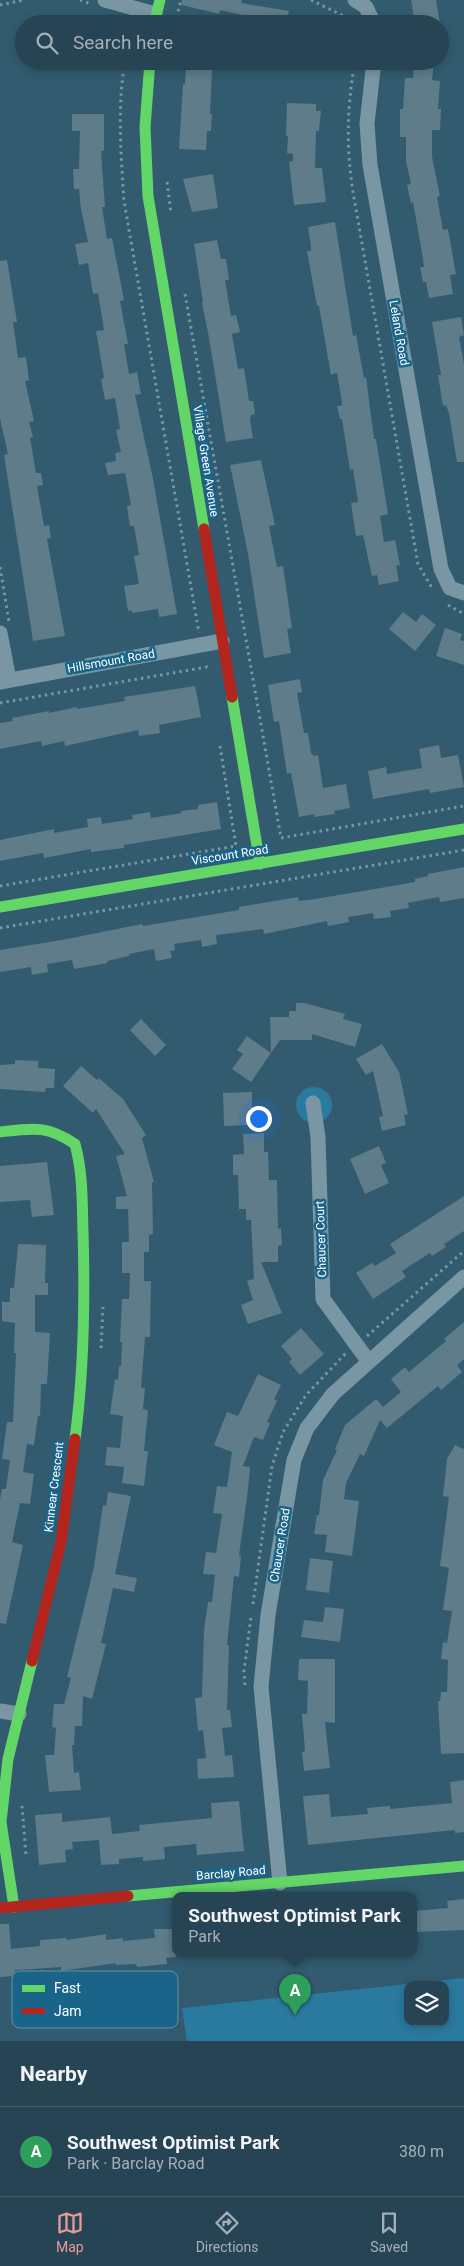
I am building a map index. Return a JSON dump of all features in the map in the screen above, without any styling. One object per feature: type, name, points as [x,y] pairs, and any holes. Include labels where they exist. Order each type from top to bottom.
[{"type":"street","points":[[105,0],[156,13]]},
{"type":"street","points":[[355,0],[366,7],[370,15]]},
{"type":"street","name":"Village Green Avenue","points":[[149,70],[145,127],[148,196],[260,864]]},
{"type":"street","name":"Leland Road","points":[[373,70],[367,124],[370,166],[441,569],[450,588],[464,593]]},
{"type":"street","points":[[0,632],[4,681]]},
{"type":"street","name":"Hillsmount Road","points":[[4,681],[222,641]]},
{"type":"street","name":"Viscount Road","points":[[0,907],[464,829]]},
{"type":"street","name":"Chaucer Court","points":[[313,1103],[318,1137],[323,1299],[369,1362]]},
{"type":"street","name":"Kinnear Crescent","points":[[0,1132],[36,1128],[59,1133],[75,1144],[81,1176],[84,1272],[79,1406],[61,1542],[8,1759],[2,1822],[14,1907]]},
{"type":"street","name":"Chaucer Road","points":[[280,1882],[261,1687],[268,1615],[294,1460],[307,1428],[333,1394],[464,1277]]},
{"type":"street","points":[[0,1711],[19,1714]]},
{"type":"street","name":"Barclay Road","points":[[174,1892],[464,1866]]},
{"type":"street","name":"Barclay Road","points":[[0,1908],[172,1892]]},
{"type":"path","points":[[0,5],[24,0]]},
{"type":"path","points":[[177,15],[181,0]]},
{"type":"path","points":[[311,0],[342,15]]},
{"type":"path","points":[[123,70],[121,84],[120,142],[124,200],[201,645],[209,676]]},
{"type":"path","points":[[354,70],[347,120],[348,157],[353,192],[418,564],[435,592]]},
{"type":"path","points":[[167,178],[171,214]]},
{"type":"path","points":[[184,292],[281,838],[464,806]]},
{"type":"path","points":[[444,602],[464,614]]},
{"type":"path","points":[[0,703],[207,667]]},
{"type":"path","points":[[219,743],[236,846]]},
{"type":"path","points":[[0,886],[241,846]]},
{"type":"path","points":[[0,928],[464,850]]},
{"type":"path","points":[[366,1337],[464,1251]]},
{"type":"path","points":[[100,1358],[102,1302]]},
{"type":"path","points":[[22,1804],[26,1859]]},
{"type":"shaded area","points":[[314,1087],[321,1088],[327,1092],[331,1098],[331,1112],[327,1118],[321,1122],[314,1123],[307,1122],[301,1118],[297,1112],[296,1105],[297,1098],[301,1092],[307,1088]]},
{"type":"shaded area","points":[[464,1978],[464,2041],[187,2041],[182,2008],[404,1984],[404,2026],[449,2026],[449,1981],[436,1981]]},
{"type":"building","points":[[182,0],[242,0],[241,3],[289,11],[288,15],[242,15],[220,10],[219,14],[182,5]]},
{"type":"building","points":[[411,0],[436,0],[438,15],[414,15]]},
{"type":"building","points":[[186,70],[212,70],[211,131],[207,131],[206,150],[179,149],[183,84],[185,84]]},
{"type":"building","points":[[413,70],[433,70],[432,80],[440,81],[438,109],[441,109],[440,130],[432,130],[432,157],[440,196],[437,197],[443,230],[448,229],[456,274],[450,275],[453,294],[429,298],[426,282],[423,282],[420,267],[424,267],[422,253],[413,202],[411,203],[407,185],[411,184],[406,161],[406,137],[400,137],[400,109],[403,109],[405,78],[413,78]]},
{"type":"building","points":[[287,103],[316,104],[316,111],[321,111],[319,131],[316,131],[315,168],[322,168],[326,202],[294,205],[289,162],[293,161],[293,154],[287,153]]},
{"type":"building","points":[[72,114],[104,114],[104,151],[101,151],[105,207],[102,207],[107,239],[112,238],[124,300],[120,301],[128,344],[124,344],[129,374],[137,372],[141,394],[135,395],[153,479],[177,614],[159,617],[158,609],[132,613],[132,610],[128,611],[124,586],[139,584],[134,556],[139,555],[134,526],[130,526],[127,506],[131,505],[125,473],[108,475],[105,463],[116,461],[115,453],[121,452],[116,430],[120,429],[115,398],[105,400],[101,379],[104,378],[96,331],[104,330],[98,293],[93,294],[88,263],[79,265],[75,244],[88,242],[79,189],[74,189],[73,169],[79,169],[80,131],[72,131]]},
{"type":"building","points":[[213,174],[218,208],[192,212],[183,179]]},
{"type":"building","points":[[335,222],[353,336],[356,335],[364,378],[366,377],[374,439],[376,439],[388,514],[380,516],[384,542],[395,540],[400,565],[396,566],[399,581],[379,585],[377,575],[372,576],[363,535],[356,536],[351,503],[358,502],[353,469],[350,470],[342,419],[340,419],[337,406],[341,406],[342,402],[337,373],[331,375],[307,251],[311,251],[308,227]]},
{"type":"building","points":[[217,240],[221,259],[226,259],[229,280],[225,280],[231,316],[236,315],[240,332],[232,334],[238,369],[244,368],[249,401],[253,401],[255,414],[251,415],[250,419],[253,438],[226,442],[202,303],[194,244]]},
{"type":"building","points":[[7,260],[17,322],[13,322],[18,358],[26,357],[29,380],[25,381],[34,421],[29,422],[33,437],[30,438],[36,473],[41,473],[43,485],[37,486],[44,526],[49,525],[51,538],[47,539],[65,636],[33,641],[4,455],[8,454],[0,419],[0,261]]},
{"type":"building","points":[[461,317],[464,335],[459,337],[464,364],[464,462],[457,462],[449,413],[446,405],[443,406],[438,375],[441,375],[432,322]]},
{"type":"building","points":[[261,460],[275,525],[269,526],[277,567],[283,566],[292,628],[287,629],[291,653],[264,658],[248,554],[230,465]]},
{"type":"building","points":[[403,612],[416,622],[422,614],[436,625],[415,651],[389,629]]},
{"type":"building","points":[[445,628],[462,634],[460,640],[464,641],[464,665],[436,656]]},
{"type":"building","points":[[300,679],[302,692],[297,693],[304,733],[308,733],[311,753],[314,756],[318,755],[323,788],[346,784],[350,808],[334,811],[335,814],[314,817],[314,814],[299,817],[291,773],[287,774],[279,721],[274,722],[268,685]]},
{"type":"building","points":[[195,686],[201,717],[159,725],[160,733],[139,736],[138,730],[65,746],[64,741],[42,746],[41,741],[0,749],[0,723],[13,721],[12,718],[125,701],[124,697]]},
{"type":"building","points":[[439,745],[441,758],[458,755],[464,787],[430,793],[429,789],[373,799],[368,771],[386,767],[387,774],[422,768],[419,749]]},
{"type":"building","points":[[217,802],[221,829],[124,845],[124,848],[91,852],[91,849],[44,858],[43,853],[0,861],[0,840],[54,829],[54,833],[88,827],[87,819],[101,817],[102,824],[133,819],[132,815],[150,812],[151,818],[182,813],[181,811],[198,809],[198,805]]},
{"type":"building","points":[[464,867],[464,898],[440,902],[439,897],[408,903],[409,908],[390,911],[391,917],[374,919],[373,913],[348,917],[349,922],[328,926],[327,921],[264,934],[263,929],[216,935],[217,944],[202,947],[201,940],[174,944],[175,950],[170,951],[172,958],[156,961],[154,949],[129,954],[129,956],[107,961],[108,963],[74,969],[72,960],[47,964],[48,972],[32,975],[31,967],[0,972],[0,950],[142,924],[143,926],[239,910],[239,907],[298,897],[299,901],[315,899],[415,882],[415,879],[428,876],[428,874]]},
{"type":"building","points":[[296,1003],[304,1003],[345,1014],[343,1019],[362,1024],[355,1047],[312,1034],[312,1040],[280,1040],[251,1082],[232,1069],[243,1054],[237,1050],[247,1036],[271,1053],[270,1017],[289,1017],[289,1011],[296,1011]]},
{"type":"building","points":[[141,1019],[166,1045],[155,1056],[130,1030]]},
{"type":"building","points":[[382,1044],[399,1072],[408,1114],[404,1115],[406,1125],[382,1131],[379,1117],[383,1116],[373,1071],[366,1075],[356,1059]]},
{"type":"building","points":[[15,1060],[38,1061],[38,1068],[55,1069],[54,1088],[46,1088],[45,1092],[0,1089],[0,1065],[15,1064]]},
{"type":"building","points":[[81,1066],[97,1080],[99,1078],[123,1099],[146,1135],[142,1138],[154,1182],[152,1182],[153,1234],[149,1235],[149,1252],[144,1252],[144,1281],[151,1281],[150,1337],[145,1337],[141,1388],[145,1388],[143,1409],[148,1410],[144,1451],[148,1451],[144,1486],[122,1483],[124,1467],[105,1465],[107,1447],[120,1448],[123,1416],[110,1414],[115,1379],[118,1380],[119,1366],[121,1366],[122,1299],[129,1299],[130,1273],[122,1273],[122,1242],[129,1242],[128,1209],[116,1209],[116,1197],[127,1196],[116,1156],[125,1154],[96,1109],[93,1113],[63,1086]]},
{"type":"building","points":[[252,1092],[252,1109],[249,1109],[249,1125],[224,1126],[223,1093]]},
{"type":"building","points":[[264,1133],[264,1152],[268,1152],[269,1180],[277,1180],[278,1229],[281,1228],[282,1245],[278,1246],[278,1262],[261,1262],[282,1313],[248,1324],[241,1305],[253,1300],[247,1281],[254,1279],[251,1220],[246,1220],[246,1209],[239,1209],[238,1175],[233,1175],[233,1155],[244,1154],[243,1134]]},
{"type":"building","points":[[379,1146],[386,1163],[381,1165],[389,1183],[365,1194],[350,1159]]},
{"type":"building","points":[[47,1162],[54,1215],[32,1217],[30,1200],[0,1202],[0,1166]]},
{"type":"building","points":[[464,1196],[464,1231],[444,1244],[446,1247],[432,1256],[430,1253],[402,1271],[406,1277],[373,1299],[356,1273],[372,1263],[375,1266],[396,1253],[390,1244]]},
{"type":"building","points":[[18,1244],[46,1245],[45,1283],[48,1283],[48,1295],[35,1295],[35,1332],[50,1333],[47,1384],[41,1384],[40,1416],[38,1416],[34,1445],[27,1444],[23,1472],[34,1474],[30,1504],[20,1503],[12,1542],[23,1545],[6,1624],[0,1623],[0,1499],[2,1489],[6,1489],[10,1460],[2,1459],[7,1422],[13,1422],[16,1353],[14,1353],[15,1323],[2,1321],[2,1302],[10,1302],[10,1288],[14,1288]]},
{"type":"building","points":[[464,1322],[464,1359],[457,1365],[462,1372],[441,1390],[438,1386],[387,1428],[380,1420],[364,1456],[360,1454],[346,1483],[344,1499],[359,1501],[352,1556],[325,1552],[327,1535],[314,1534],[317,1515],[319,1515],[323,1480],[337,1450],[335,1449],[345,1425],[376,1399],[383,1407],[401,1392],[391,1379],[405,1367],[409,1372],[446,1341],[444,1339]]},
{"type":"building","points":[[301,1328],[324,1354],[300,1375],[289,1362],[292,1359],[281,1346]]},
{"type":"building","points":[[258,1374],[281,1385],[274,1399],[277,1401],[267,1422],[270,1423],[263,1440],[254,1437],[243,1466],[250,1467],[248,1490],[239,1555],[241,1556],[239,1577],[234,1576],[227,1645],[229,1645],[227,1710],[230,1710],[232,1727],[222,1728],[225,1756],[232,1755],[234,1777],[198,1779],[197,1759],[206,1758],[203,1730],[198,1731],[195,1698],[202,1697],[204,1630],[208,1602],[212,1602],[215,1575],[203,1574],[206,1552],[216,1553],[222,1514],[213,1513],[217,1486],[227,1487],[232,1452],[214,1445],[227,1412],[238,1416]]},
{"type":"building","points":[[455,1445],[464,1449],[464,1753],[441,1754],[438,1701],[440,1701],[441,1692],[447,1692],[448,1660],[441,1659],[443,1642],[447,1643],[452,1611],[443,1610],[449,1568],[440,1566],[449,1497],[443,1496],[447,1459]]},
{"type":"building","points":[[108,1492],[131,1496],[115,1574],[137,1578],[134,1592],[113,1588],[101,1643],[106,1644],[92,1699],[83,1696],[82,1726],[75,1726],[74,1745],[72,1745],[74,1773],[79,1772],[81,1790],[49,1792],[45,1755],[54,1755],[56,1728],[52,1727],[54,1704],[64,1704],[71,1678],[67,1677],[94,1567],[103,1505],[106,1506]]},
{"type":"building","points":[[310,1558],[333,1561],[329,1593],[306,1590]]},
{"type":"building","points":[[325,1607],[344,1609],[340,1642],[301,1637],[304,1620],[323,1622]]},
{"type":"building","points":[[299,1659],[335,1659],[335,1723],[325,1722],[330,1768],[304,1771],[302,1752],[305,1751],[302,1714],[307,1714],[308,1681],[298,1680]]},
{"type":"building","points":[[464,1780],[464,1832],[455,1833],[455,1830],[308,1845],[303,1796],[329,1794],[331,1817],[368,1814],[367,1808],[390,1806],[390,1809],[452,1803],[450,1782]]},
{"type":"building","points":[[239,1801],[244,1851],[197,1855],[196,1844],[164,1847],[165,1859],[143,1861],[143,1857],[119,1859],[119,1864],[101,1865],[99,1840],[72,1842],[73,1849],[65,1850],[66,1862],[39,1865],[35,1815],[62,1813],[62,1822],[110,1817],[112,1834],[140,1831],[139,1825],[212,1818],[211,1803]]},
{"type":"building","points":[[464,1899],[464,1930],[417,1932],[417,1911],[448,1908],[447,1901]]},
{"type":"building","points":[[0,1924],[9,1924],[11,1949],[40,1946],[40,1940],[66,1938],[67,1940],[106,1934],[106,1940],[123,1938],[123,1941],[155,1938],[154,1929],[172,1929],[172,1957],[176,1957],[166,1958],[167,1964],[137,1967],[136,1964],[115,1965],[116,1963],[61,1971],[61,1967],[15,1970],[12,1971],[12,1976],[0,1977]]},
{"type":"traffic: fast","points":[[156,15],[160,0]]},
{"type":"traffic: fast","points":[[149,70],[145,127],[148,196],[204,529]]},
{"type":"traffic: fast","points":[[232,697],[260,864]]},
{"type":"traffic: fast","points":[[0,907],[464,829]]},
{"type":"traffic: fast","points":[[0,1132],[39,1129],[56,1134],[75,1144],[82,1187],[84,1283],[82,1361],[75,1439]]},
{"type":"traffic: fast","points":[[14,1907],[1,1822],[8,1759],[32,1661]]},
{"type":"traffic: fast","points":[[173,1892],[464,1866]]},
{"type":"traffic: fast","points":[[128,1896],[172,1892]]},
{"type":"traffic: jam","points":[[204,529],[232,697]]},
{"type":"traffic: jam","points":[[32,1661],[61,1542],[75,1439]]},
{"type":"traffic: jam","points":[[1,1908],[128,1896]]},
{"type":"place","name":"Southwest Optimist Park","points":[[295,2015]]}]
